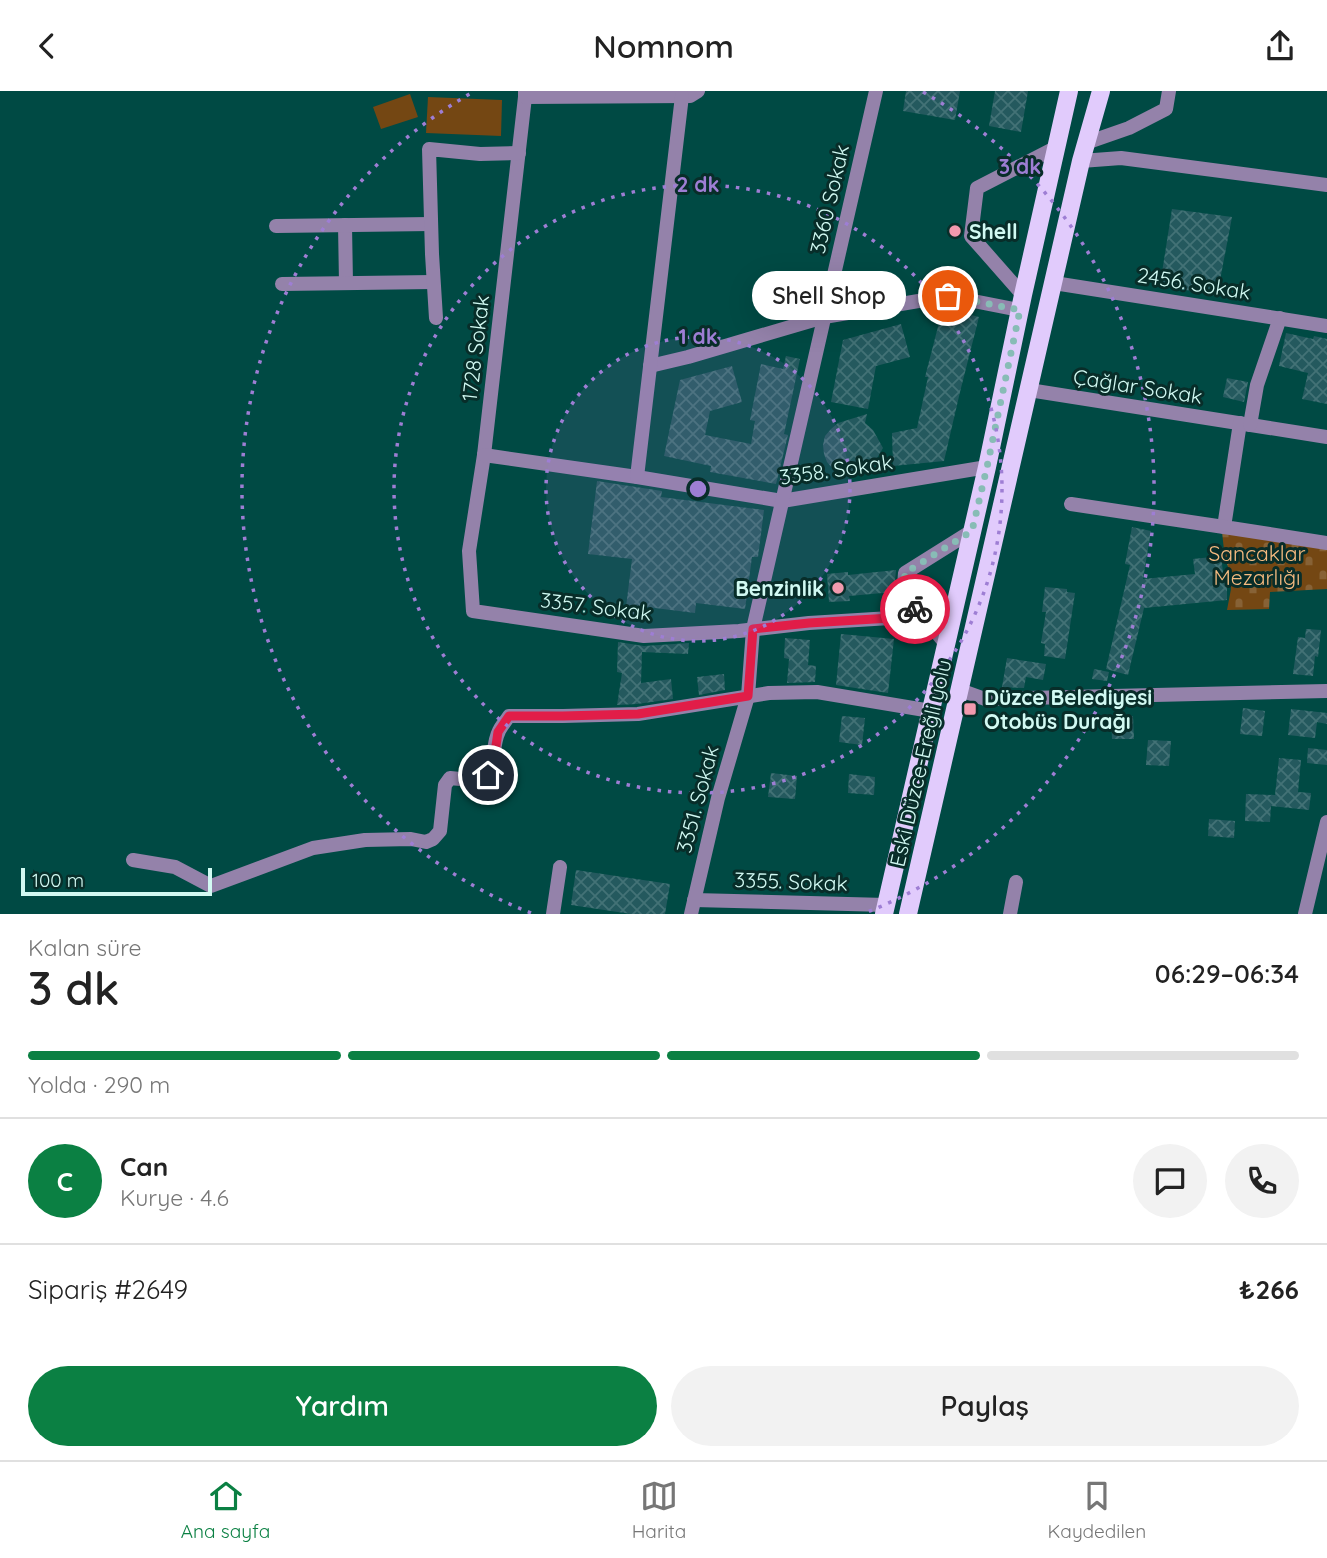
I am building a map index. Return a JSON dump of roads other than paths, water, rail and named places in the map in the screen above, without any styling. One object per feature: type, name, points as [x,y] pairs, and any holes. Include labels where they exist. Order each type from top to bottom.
[{"type":"main road","name":"Eski Düzce-Ereğli yolu","points":[[884,910],[932,711],[1069,91]]},
{"type":"main road","name":"Eski Düzce-Ereğli yolu","points":[[908,914],[1081,161],[1101,91]]},
{"type":"street","points":[[525,94],[691,96],[698,91]]},
{"type":"street","name":"3360 Sokak","points":[[782,501],[876,91]]},
{"type":"street","points":[[1086,143],[1129,128],[1166,109],[1170,91]]},
{"type":"street","name":"1728 Sokak","points":[[473,611],[470,551],[484,455],[525,94]]},
{"type":"street","points":[[637,477],[682,96]]},
{"type":"street","points":[[1021,302],[971,236],[977,188],[1056,148]]},
{"type":"street","points":[[436,318],[429,149],[480,154],[519,153]]},
{"type":"street","points":[[1081,161],[1121,158],[1327,185]]},
{"type":"street","points":[[276,226],[431,224]]},
{"type":"street","points":[[345,225],[346,283]]},
{"type":"street","points":[[282,284],[433,282]]},
{"type":"street","name":"2456. Sokak","points":[[1054,283],[1327,326]]},
{"type":"street","points":[[650,366],[824,317],[948,296],[1021,302]]},
{"type":"street","points":[[1224,527],[1245,424],[1280,318]]},
{"type":"street","name":"Çağlar Sokak","points":[[1029,390],[1327,437]]},
{"type":"street","name":"3358. Sokak","points":[[484,455],[782,501],[987,467]]},
{"type":"street","name":"3351. Sokak","points":[[692,907],[718,798],[748,696],[753,629],[782,501]]},
{"type":"street","points":[[1071,504],[1327,543]]},
{"type":"street","points":[[946,644],[923,616],[903,598],[905,573],[972,531]]},
{"type":"street","name":"3357. Sokak","points":[[473,611],[643,636],[923,616]]},
{"type":"street","points":[[960,690],[985,699],[1327,691]]},
{"type":"street","points":[[132,860],[175,867],[211,886],[313,848],[365,839],[411,839],[426,842],[440,831],[445,785],[450,778],[481,781],[488,775],[493,766],[498,732],[509,716],[638,714],[769,693],[817,692],[932,711]]},
{"type":"street","points":[[1305,914],[1327,822]]},
{"type":"street","points":[[553,914],[560,867]]},
{"type":"street","points":[[1010,914],[1016,882]]},
{"type":"street","name":"3355. Sokak","points":[[692,907],[884,910]]},
{"type":"place","name":"Shell","points":[[955,231]]},
{"type":"place","name":"Shell Shop","points":[[948,296]]},
{"type":"place","name":"Benzinlik","points":[[838,588]]},
{"type":"place","name":"Düzce Belediyesi Otobüs Durağı","points":[[970,709]]},
{"type":"park label","name":"Sancaklar Mezarlığı","points":[[1257,565]]}]
